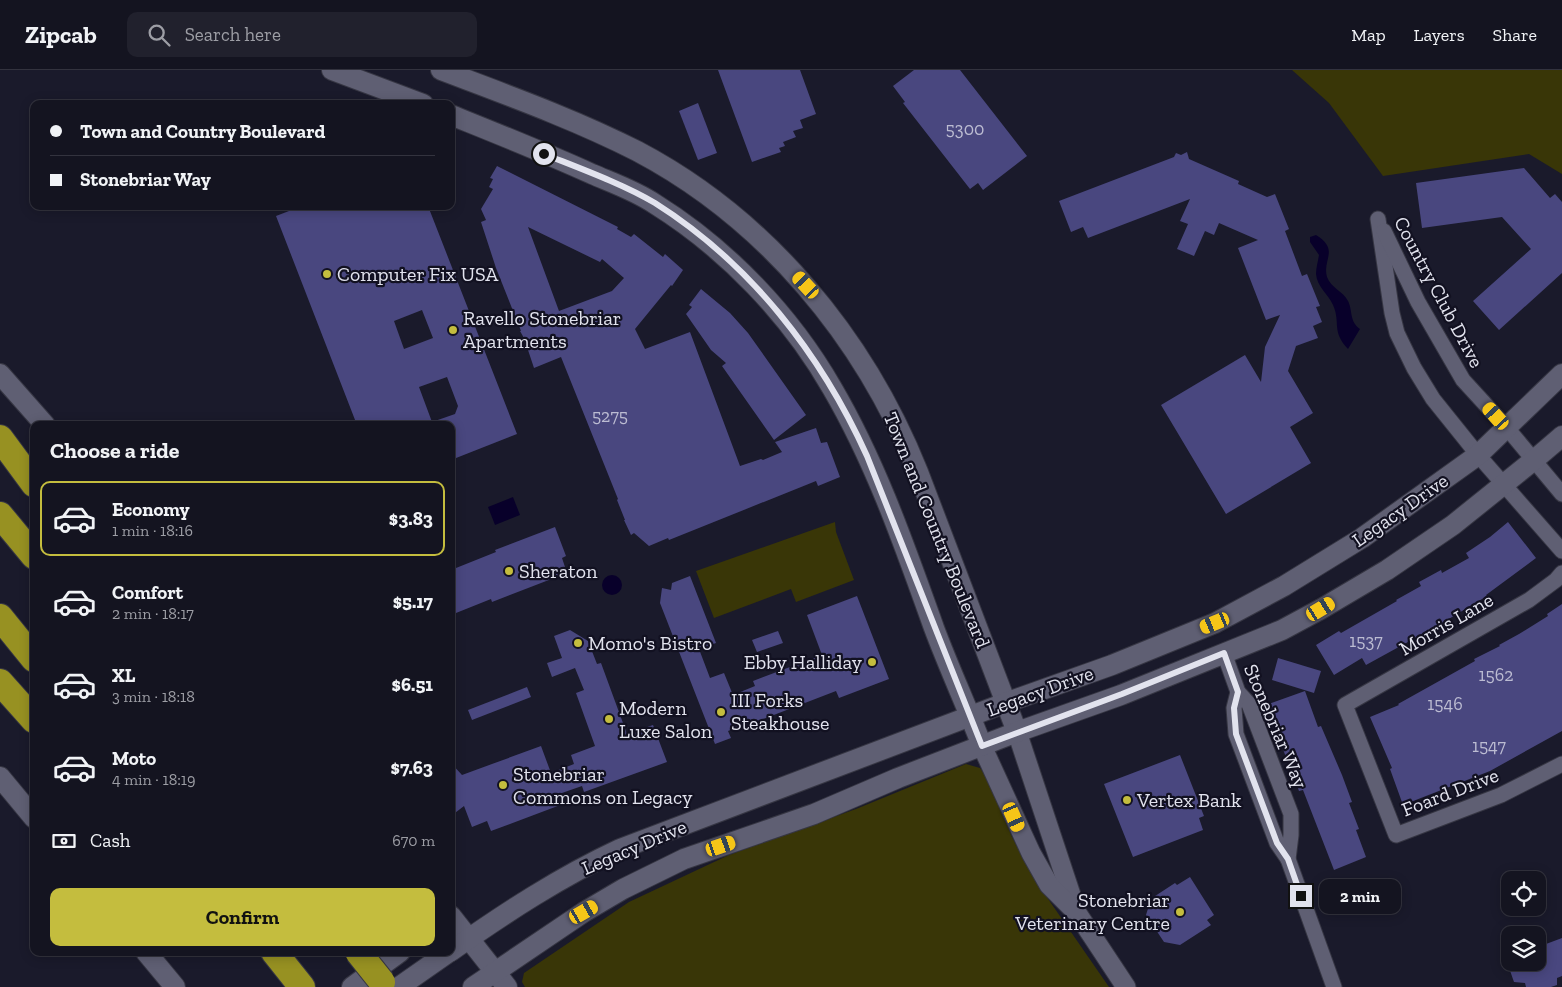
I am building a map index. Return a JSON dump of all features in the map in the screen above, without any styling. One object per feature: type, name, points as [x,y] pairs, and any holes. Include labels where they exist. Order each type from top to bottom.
[{"type":"highway","points":[[0,438],[30,479]]},
{"type":"highway","points":[[0,515],[30,551]]},
{"type":"highway","points":[[0,618],[30,654]]},
{"type":"highway","points":[[0,682],[30,716]]},
{"type":"highway","points":[[277,956],[302,987]]},
{"type":"highway","points":[[361,956],[386,987]]},
{"type":"main road","points":[[332,70],[413,100]]},
{"type":"main road","name":"Town and Country Boulevard","points":[[441,70],[598,132],[638,152],[699,190],[736,217],[806,285],[858,356],[882,396],[902,435],[918,472],[1017,732]]},
{"type":"main road","name":"Town and Country Boulevard","points":[[455,117],[574,166],[642,196],[655,204],[699,236],[763,295],[786,322],[821,369],[854,428],[880,486],[982,746]]},
{"type":"main road","points":[[0,374],[41,421]]},
{"type":"main road","name":"Legacy Drive","points":[[455,948],[532,896],[598,859],[620,849],[1005,703],[1112,665],[1215,623],[1284,586],[1362,538],[1478,455],[1562,374]]},
{"type":"main road","name":"Legacy Drive","points":[[473,987],[501,980],[584,912],[623,889],[684,859],[814,814],[898,778],[1122,694],[1282,630],[1379,575],[1453,524],[1505,484],[1562,436]]},
{"type":"main road","points":[[1215,623],[1224,653]]},
{"type":"main road","points":[[0,778],[30,813]]},
{"type":"main road","points":[[455,921],[501,980]]},
{"type":"main road","points":[[149,956],[174,987]]},
{"type":"main road","points":[[352,987],[395,956]]},
{"type":"main road","name":"Legacy Drive","points":[[399,987],[444,956]]},
{"type":"street","name":"Country Club Drive","points":[[1562,494],[1507,428],[1463,380],[1418,302],[1378,218],[1392,313],[1398,333],[1414,368],[1433,398],[1478,455],[1562,551]]},
{"type":"street","name":"Morris Lane","points":[[1346,705],[1529,600],[1556,580],[1562,573]]},
{"type":"street","name":"Stonebriar Way","points":[[1224,653],[1238,692],[1249,704],[1270,755],[1290,814],[1292,834],[1288,859],[1334,987]]},
{"type":"street","points":[[1238,692],[1234,708],[1236,734],[1277,843],[1288,859]]},
{"type":"street","name":"Foard Drive","points":[[1346,705],[1396,835],[1501,795],[1562,764]]},
{"type":"street","name":"Town and Country Boulevard","points":[[1017,732],[1078,913]]},
{"type":"street","name":"Town and Country Boulevard","points":[[982,746],[1030,853],[1049,885],[1078,913],[1126,987]]},
{"type":"street","points":[[1247,763],[1270,755]]},
{"type":"shaded area","points":[[1292,70],[1562,70],[1562,174],[1529,154],[1383,176],[1329,103]]},
{"type":"shaded area","points":[[1316,235],[1323,240],[1329,250],[1327,277],[1331,284],[1346,298],[1350,305],[1354,323],[1360,329],[1348,349],[1338,332],[1333,305],[1320,287],[1317,279],[1316,272],[1319,255],[1310,242],[1310,237]]},
{"type":"shaded area","points":[[513,497],[520,515],[495,525],[488,507]]},
{"type":"shaded area","points":[[835,522],[836,532],[854,580],[796,602],[791,589],[714,618],[696,571]]},
{"type":"shaded area","points":[[612,575],[619,578],[622,585],[619,592],[612,595],[605,592],[602,585],[605,578]]},
{"type":"shaded area","points":[[966,764],[980,768],[991,784],[1012,837],[1035,880],[1109,987],[525,987],[522,982],[524,973],[629,902],[729,855],[856,809]]},
{"type":"building","points":[[718,70],[800,70],[816,114],[800,120],[803,128],[793,131],[796,137],[783,142],[785,146],[779,148],[781,152],[752,162]]},
{"type":"building","points":[[914,70],[960,70],[1027,156],[983,190],[978,183],[970,189],[903,103],[905,102],[893,86]]},
{"type":"building","points":[[698,103],[717,153],[698,160],[679,111]]},
{"type":"building","points":[[1187,152],[1189,159],[1239,181],[1238,184],[1267,197],[1275,194],[1289,229],[1285,231],[1302,276],[1307,274],[1320,306],[1316,307],[1322,322],[1313,326],[1318,338],[1296,346],[1288,371],[1313,413],[1290,427],[1311,463],[1226,514],[1161,405],[1245,355],[1261,382],[1265,347],[1280,315],[1266,320],[1238,248],[1258,240],[1219,223],[1214,235],[1205,231],[1194,256],[1177,249],[1188,224],[1180,221],[1190,199],[1088,238],[1083,227],[1071,232],[1059,201],[1174,157],[1176,153],[1181,155]]},
{"type":"building","points":[[497,166],[618,227],[617,229],[631,237],[634,234],[663,257],[665,254],[683,270],[672,286],[635,329],[645,349],[690,332],[740,466],[763,460],[782,452],[775,442],[816,428],[821,443],[827,442],[840,477],[818,486],[816,481],[669,540],[668,538],[649,546],[634,533],[631,535],[561,357],[534,368],[527,347],[529,347],[520,331],[481,222],[486,220],[481,209],[493,189],[489,187],[493,179],[490,178]],"holes":[[[528,227],[600,262],[602,259],[624,278],[612,291],[559,311]]]},
{"type":"building","points":[[1524,168],[1550,198],[1555,194],[1562,202],[1562,273],[1499,330],[1473,301],[1531,249],[1502,217],[1422,228],[1416,183]]},
{"type":"building","name":"Ravello Stonebriar Apartments","points":[[292,210],[430,210],[517,434],[455,458],[455,421],[435,421],[455,414],[458,406],[447,377],[419,387],[432,421],[355,421],[276,216]],"holes":[[[422,310],[433,338],[404,349],[394,321]]]},
{"type":"building","points":[[701,289],[730,313],[748,333],[806,415],[774,440],[722,366],[726,363],[711,350],[686,314],[692,307],[689,305]]},
{"type":"building","points":[[1508,522],[1536,558],[1487,596],[1437,626],[1366,665],[1362,658],[1334,675],[1316,645],[1397,601],[1421,586],[1419,582],[1441,570],[1442,573],[1469,558],[1466,553]]},
{"type":"building","name":"Sheraton","points":[[555,527],[566,556],[562,558],[567,573],[492,602],[491,599],[455,613],[455,568],[496,552],[495,550]]},
{"type":"building","points":[[690,576],[716,643],[699,649],[710,678],[724,673],[733,695],[755,686],[753,681],[822,655],[807,615],[857,596],[889,679],[839,698],[836,691],[753,723],[753,721],[728,731],[731,738],[715,744],[660,603],[662,588],[671,590],[672,583]]},
{"type":"building","points":[[1562,604],[1562,731],[1490,771],[1403,805],[1390,769],[1392,768],[1370,717],[1399,705],[1475,661],[1474,659],[1500,646],[1548,616],[1547,614]]},
{"type":"building","points":[[570,630],[588,641],[597,664],[601,663],[627,734],[653,725],[667,762],[584,792],[582,786],[559,794],[563,804],[491,831],[487,821],[472,827],[464,806],[455,813],[455,767],[462,775],[541,746],[551,773],[574,764],[571,755],[595,746],[576,693],[584,690],[575,668],[552,677],[547,663],[562,658],[554,636]]},
{"type":"building","points":[[778,631],[783,643],[757,652],[752,640]]},
{"type":"building","points":[[1278,658],[1321,671],[1314,693],[1272,680]]},
{"type":"building","points":[[527,687],[531,697],[472,720],[468,710]]},
{"type":"building","points":[[1305,691],[1318,727],[1321,726],[1352,802],[1349,803],[1359,829],[1356,830],[1366,857],[1334,870],[1303,790],[1299,791],[1266,705]]},
{"type":"building","points":[[1180,755],[1204,816],[1199,818],[1203,830],[1133,857],[1104,784]]},
{"type":"building","name":"Stonebriar Veterinary Centre","points":[[1190,877],[1214,915],[1207,920],[1211,925],[1180,945],[1164,942],[1146,915],[1149,900],[1175,883],[1177,885]]},
{"type":"building","points":[[1562,938],[1562,976],[1557,978],[1557,985],[1551,987],[1526,987],[1525,983],[1514,982],[1510,971],[1546,971],[1546,944]]},
{"type":"place","name":"Computer Fix USA","points":[[327,274]]},
{"type":"place","name":"Ravello Stonebriar Apartments","points":[[453,330]]},
{"type":"place","name":"Sheraton","points":[[509,571]]},
{"type":"place","name":"Momo's Bistro","points":[[578,643]]},
{"type":"place","name":"Ebby Halliday","points":[[872,662]]},
{"type":"place","name":"III Forks Steakhouse","points":[[721,712]]},
{"type":"place","name":"Modern Luxe Salon","points":[[609,719]]},
{"type":"place","name":"Stonebriar Commons on Legacy","points":[[503,785]]},
{"type":"place","name":"Vertex Bank","points":[[1127,800]]},
{"type":"place","name":"Stonebriar Veterinary Centre","points":[[1180,912]]},
{"type":"route","points":[[544,154],[642,196],[668,213],[699,236],[742,274],[763,295],[802,342],[832,386],[867,456],[982,746],[1084,709],[1224,653],[1238,692],[1234,708],[1236,734],[1277,843],[1288,859],[1301,896]]}]
